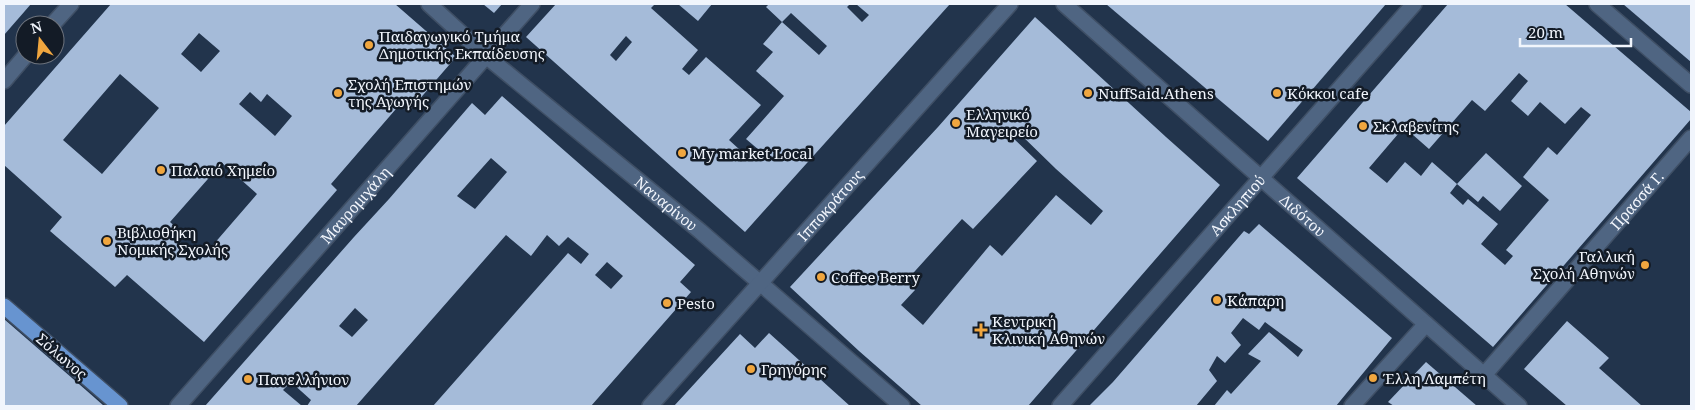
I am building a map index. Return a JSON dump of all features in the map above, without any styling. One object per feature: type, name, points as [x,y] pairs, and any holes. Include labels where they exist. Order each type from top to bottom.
[{"type":"main road","name":"Σόλωνος","points":[[4,306],[120,406]]},
{"type":"street","points":[[61,15],[71,4]]},
{"type":"street","name":"Ναυαρίνου","points":[[429,4],[486,56],[700,231],[902,406]]},
{"type":"street","name":"Μαυρομιχάλη","points":[[178,406],[532,4]]},
{"type":"street","name":"Ιπποκράτους","points":[[650,406],[1010,4]]},
{"type":"street","name":"Διδότου","points":[[1064,4],[1519,406]]},
{"type":"street","name":"Ασκληπιού","points":[[1060,406],[1262,179],[1414,4]]},
{"type":"street","points":[[1597,4],[1691,85]]},
{"type":"street","points":[[4,81],[18,65]]},
{"type":"street","name":"Πρασσά Γ.","points":[[1484,376],[1691,138]]},
{"type":"street","points":[[1352,406],[1426,324]]},
{"type":"building","points":[[4,4],[31,4],[21,15],[15,15],[15,22],[4,35]]},
{"type":"building","name":"Παλαιό Χημείο","points":[[111,4],[395,4],[456,57],[411,109],[402,102],[331,184],[337,190],[204,342],[127,275],[115,287],[50,231],[62,217],[4,165],[4,126],[58,65],[65,65],[65,56]],"holes":[[[199,33],[220,51],[201,72],[181,54]],[[120,74],[159,108],[102,174],[63,140]],[[250,92],[261,102],[267,94],[292,116],[275,136],[239,104]],[[222,163],[257,194],[200,260],[173,236],[179,230],[170,222]]]},
{"type":"building","points":[[483,4],[502,4],[494,13]]},
{"type":"building","points":[[556,4],[655,4],[651,8],[698,50],[682,69],[689,75],[706,57],[761,105],[729,140],[750,159],[759,150],[746,139],[784,96],[756,71],[773,52],[763,44],[782,22],[766,7],[769,4],[850,4],[847,7],[862,22],[869,15],[856,4],[950,4],[745,232],[526,37]],"holes":[[[791,13],[827,46],[819,55],[782,22]],[[626,36],[632,42],[616,61],[610,55]]]},
{"type":"building","points":[[678,4],[712,4],[698,21]]},
{"type":"building","points":[[1106,4],[1386,4],[1268,141]]},
{"type":"building","points":[[1448,4],[1565,4],[1691,112],[1691,119],[1493,347],[1297,178]],"holes":[[[1519,73],[1528,81],[1511,101],[1528,116],[1540,102],[1565,124],[1581,107],[1591,115],[1557,155],[1548,147],[1523,177],[1549,200],[1506,250],[1513,256],[1505,265],[1481,244],[1498,224],[1468,199],[1463,205],[1450,193],[1457,184],[1432,162],[1421,176],[1405,162],[1387,183],[1369,168],[1404,127],[1429,149],[1472,100],[1485,111]]]},
{"type":"building","points":[[1623,4],[1691,4],[1691,62]]},
{"type":"building","points":[[1035,17],[1220,185],[1028,406],[922,406],[790,287],[938,127]],"holes":[[[1016,130],[1103,211],[1091,225],[1056,195],[1002,256],[990,245],[923,325],[901,305],[915,290],[906,281],[962,219],[973,229],[1037,161],[1010,135]]]},
{"type":"building","points":[[502,96],[695,265],[680,282],[691,292],[591,406],[433,406],[568,253],[581,264],[589,254],[568,237],[559,246],[547,235],[531,256],[506,235],[356,406],[307,406],[311,400],[291,382],[283,390],[302,406],[205,406],[472,103],[485,115]],"holes":[[[491,158],[507,172],[475,209],[457,196]],[[607,262],[623,276],[611,289],[595,275]],[[355,308],[368,320],[352,337],[339,326]]]},
{"type":"building","points":[[1486,153],[1522,186],[1500,211],[1483,196],[1478,202],[1457,184]]},
{"type":"building","points":[[1259,224],[1392,338],[1336,406],[1214,406],[1227,390],[1231,394],[1261,361],[1248,354],[1269,332],[1298,357],[1303,350],[1265,322],[1259,330],[1243,318],[1231,333],[1241,345],[1225,363],[1217,356],[1209,370],[1217,381],[1196,406],[1089,406],[1113,382],[1244,231],[1249,234]]},
{"type":"building","points":[[4,319],[87,391],[104,406],[4,406]]},
{"type":"building","points":[[1567,321],[1609,358],[1599,368],[1642,406],[1567,406],[1524,369]]},
{"type":"building","points":[[769,333],[850,406],[674,406],[740,334],[755,348]]},
{"type":"building","points":[[1426,362],[1477,406],[1394,406],[1388,402]]},
{"type":"place","name":"Παιδαγωγικό Τμήμα Δημοτικής Εκπαίδευσης","points":[[369,45]]},
{"type":"place","name":"Σχολή Επιστημών της Αγωγής","points":[[338,93]]},
{"type":"place","name":"NuffSaid.Athens","points":[[1088,93]]},
{"type":"place","name":"Κόκκοι cafe","points":[[1277,93]]},
{"type":"place","name":"Ελληνικό Μαγειρείο","points":[[956,123]]},
{"type":"place","name":"Σκλαβενίτης","points":[[1363,126]]},
{"type":"place","name":"My market Local","points":[[682,153]]},
{"type":"place","name":"Παλαιό Χημείο","points":[[161,170]]},
{"type":"place","name":"Βιβλιοθήκη Νομικής Σχολής","points":[[107,241]]},
{"type":"place","name":"Γαλλική Σχολή Αθηνών","points":[[1645,265]]},
{"type":"place","name":"Coffee Berry","points":[[821,277]]},
{"type":"place","name":"Κάπαρη","points":[[1217,300]]},
{"type":"place","name":"Pesto","points":[[667,303]]},
{"type":"place","name":"Κεντρική Κλινική Αθηνών","points":[[981,330]]},
{"type":"place","name":"Γρηγόρης","points":[[751,369]]},
{"type":"place","name":"Έλλη Λαμπέτη","points":[[1373,378]]},
{"type":"place","name":"Πανελλήνιον","points":[[248,379]]}]
